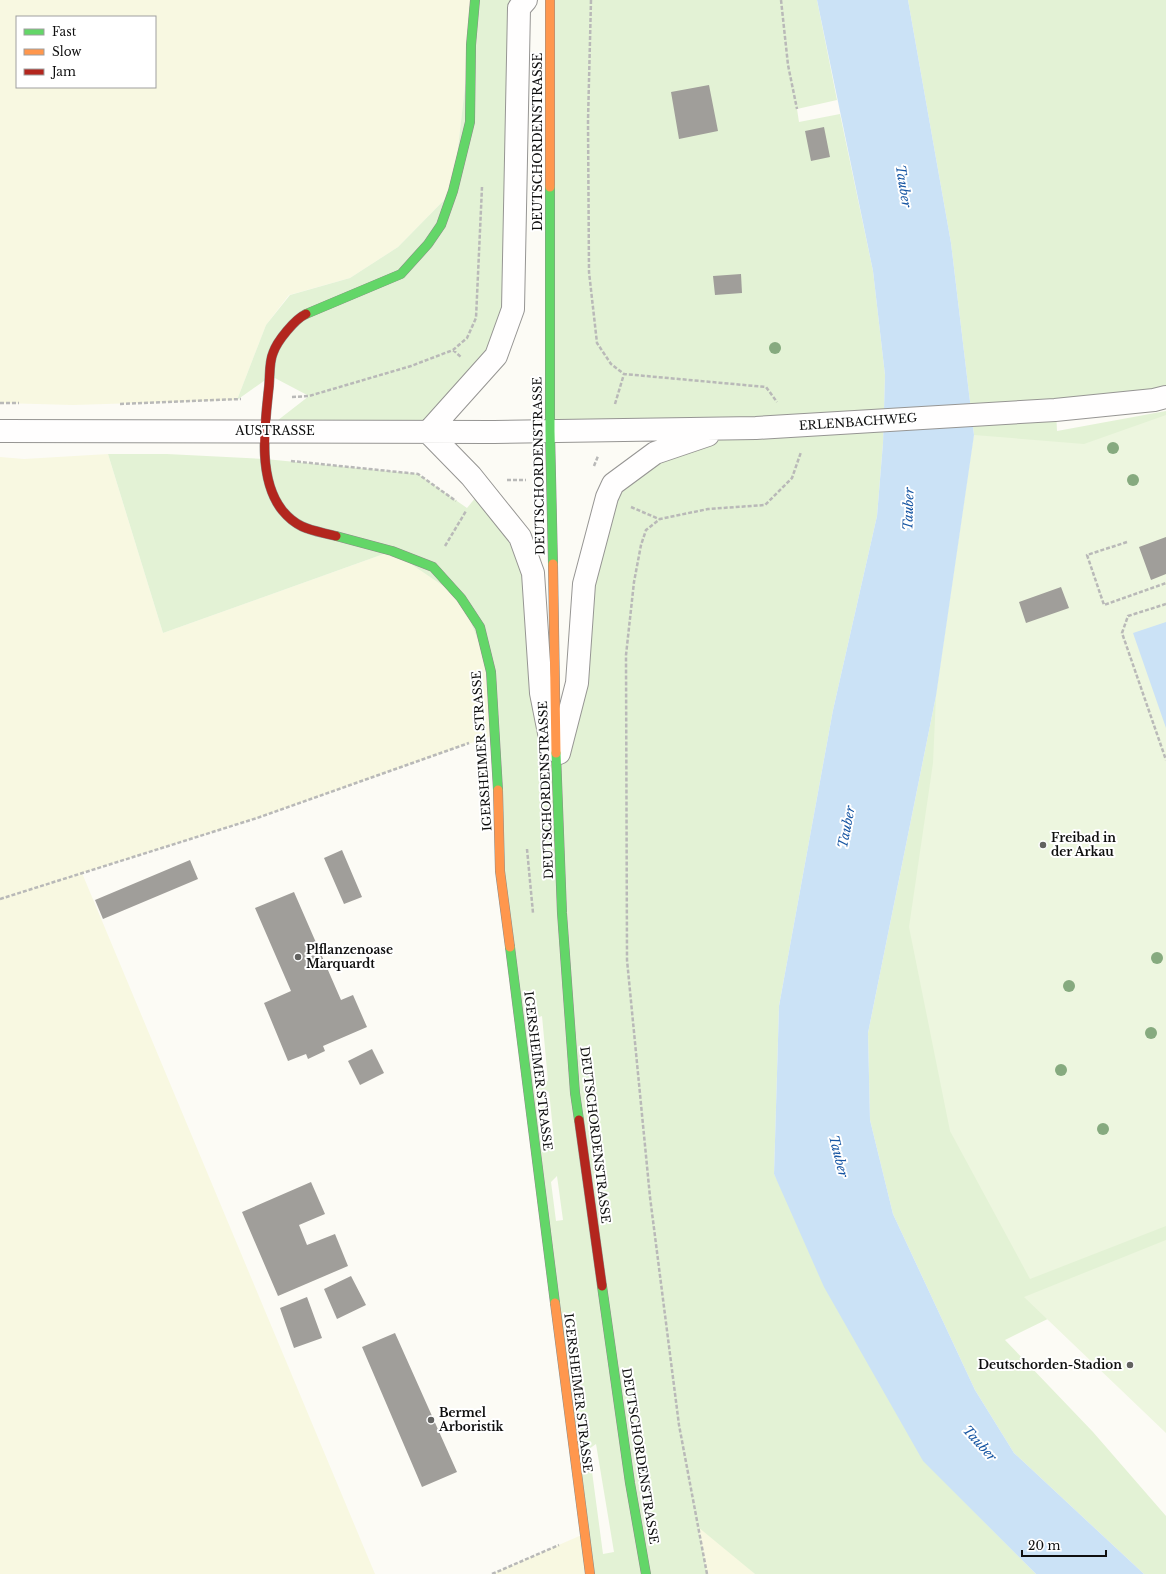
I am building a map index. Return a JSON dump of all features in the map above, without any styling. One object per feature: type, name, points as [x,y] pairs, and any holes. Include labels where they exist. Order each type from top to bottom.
[{"type":"street","name":"IGERSHEIMER STRASSE","points":[[475,0],[471,45],[470,122],[453,191],[441,225],[428,244],[401,274],[320,306],[303,315],[288,328],[272,354],[264,431],[265,459],[271,490],[282,510],[298,526],[392,551],[432,567],[461,598],[480,627],[491,672],[500,871],[590,1574]]},
{"type":"street","points":[[526,0],[519,8],[513,309],[496,356],[428,432],[471,476],[520,538],[533,573],[541,694],[556,769]]},
{"type":"street","name":"DEUTSCHORDENSTRASSE","points":[[550,0],[550,432],[556,769],[562,913],[575,1093],[630,1483],[646,1574]]},
{"type":"street","name":"ERLENBACHWEG","points":[[550,432],[810,426],[1056,410],[1154,400],[1166,397]]},
{"type":"street","points":[[556,769],[577,683],[584,584],[607,497],[613,484],[656,453],[728,428]]},
{"type":"street","name":"AUSTRASSE","points":[[0,431],[550,432]]},
{"type":"path","points":[[591,0],[588,121],[589,272],[597,343],[611,364],[624,374],[766,387],[810,426],[792,478],[765,505],[708,509],[660,519],[646,530],[640,545],[634,582],[626,655],[627,960],[650,1197],[679,1425],[707,1574]]},
{"type":"path","points":[[780,0],[788,65],[796,109]]},
{"type":"path","points":[[312,463],[418,474],[462,505]]},
{"type":"path","points":[[432,567],[467,508]]},
{"type":"path","points":[[1127,542],[1087,555],[1104,605],[1166,583]]},
{"type":"path","points":[[1166,604],[1128,616],[1122,633],[1166,760]]},
{"type":"path","points":[[0,899],[257,818],[494,734]]},
{"type":"path","points":[[492,1574],[584,1534]]},
{"type":"green space","points":[[0,0],[475,0],[453,191],[398,247],[350,278],[289,295],[266,325],[237,400],[73,405],[0,403]]},
{"type":"green space","points":[[475,0],[526,0],[513,309],[496,356],[428,432],[264,431],[309,396],[271,376],[237,400],[266,325],[290,295],[350,278],[398,247],[453,191]]},
{"type":"green space","points":[[550,0],[817,0],[837,100],[797,109],[799,122],[840,114],[873,271],[885,375],[883,443],[877,516],[833,710],[779,1006],[774,1174],[923,1460],[1036,1574],[755,1574],[698,1527],[707,1574],[590,1574],[500,871],[491,672],[461,598],[392,551],[163,633],[108,454],[167,454],[265,459],[418,474],[467,508],[481,491],[520,537],[555,767],[613,484],[726,429],[550,431]],"holes":[[[542,1016],[548,1081],[539,1078],[531,1020]],[[549,1091],[554,1140],[544,1132],[544,1099]],[[557,1176],[563,1220],[556,1221],[551,1182]],[[596,1444],[614,1552],[603,1554],[589,1449]]]},
{"type":"green space","points":[[908,0],[1166,0],[1166,397],[1056,410],[1057,431],[1166,411],[1166,1272],[1066,1310],[1005,1340],[1093,1432],[1166,1516],[1166,1574],[1144,1574],[1014,1453],[975,1390],[893,1214],[870,1120],[868,1033],[936,696],[974,435],[951,243]]},
{"type":"green space","name":"Freibad in der Arkau","points":[[1166,415],[1166,1226],[1030,1279],[950,1131],[909,927],[933,763],[936,696],[974,435],[1084,444]]},
{"type":"green space","points":[[108,454],[163,633],[392,551],[433,567],[480,627],[494,735],[257,818],[82,873],[375,1574],[0,1574],[0,457],[24,459]]},
{"type":"green space","name":"Deutschorden-Stadion","points":[[1166,1240],[1166,1433],[1024,1297]]},
{"type":"green space","points":[[698,1526],[726,1548],[755,1574],[707,1574]]},
{"type":"green space","points":[[584,1534],[590,1574],[492,1574]]},
{"type":"water","name":"Tauber","points":[[817,0],[908,0],[951,243],[974,435],[936,696],[868,1033],[870,1120],[893,1214],[975,1390],[1014,1453],[1144,1574],[1036,1574],[923,1461],[824,1287],[774,1174],[779,1006],[833,710],[877,516],[883,443],[885,375],[873,271]]},
{"type":"water","points":[[1166,622],[1166,728],[1133,633]]},
{"type":"building","points":[[709,85],[718,131],[679,139],[671,92]]},
{"type":"building","points":[[824,127],[830,157],[811,161],[805,131]]},
{"type":"building","points":[[741,274],[742,293],[715,295],[713,276]]},
{"type":"building","points":[[1166,537],[1166,574],[1151,580],[1139,547]]},
{"type":"building","points":[[1061,587],[1069,608],[1026,623],[1019,602]]},
{"type":"building","points":[[342,850],[362,897],[344,904],[324,858]]},
{"type":"building","points":[[190,860],[198,879],[103,919],[95,900]]},
{"type":"building","points":[[294,892],[341,1000],[353,995],[367,1027],[323,1046],[325,1051],[308,1059],[306,1054],[288,1061],[264,1003],[291,991],[255,908]]},
{"type":"building","points":[[372,1049],[384,1073],[360,1085],[348,1061]]},
{"type":"building","points":[[311,1182],[325,1214],[299,1225],[307,1245],[335,1234],[348,1266],[278,1296],[242,1212]]},
{"type":"building","points":[[351,1276],[366,1305],[337,1319],[324,1289]]},
{"type":"building","points":[[307,1297],[322,1338],[294,1348],[280,1308]]},
{"type":"building","points":[[395,1333],[457,1472],[422,1487],[362,1347]]},
{"type":"traffic: fast","points":[[306,314],[401,274],[428,244],[441,225],[453,191],[470,122],[471,45],[475,0]]},
{"type":"traffic: fast","points":[[550,187],[550,431],[553,564]]},
{"type":"traffic: fast","points":[[336,536],[392,551],[433,567],[461,598],[480,627],[491,672],[498,790]]},
{"type":"traffic: fast","points":[[556,753],[562,913],[575,1093],[579,1120]]},
{"type":"traffic: fast","points":[[510,947],[555,1303]]},
{"type":"traffic: fast","points":[[602,1286],[630,1483],[646,1574]]},
{"type":"traffic: slow","points":[[550,0],[550,187]]},
{"type":"traffic: slow","points":[[553,564],[556,753]]},
{"type":"traffic: slow","points":[[498,790],[500,871],[510,947]]},
{"type":"traffic: slow","points":[[555,1303],[590,1574]]},
{"type":"traffic: jam","points":[[306,314],[287,331],[275,348],[272,357],[270,365],[265,433],[266,467],[274,497],[288,517],[306,528],[336,536]]},
{"type":"traffic: jam","points":[[579,1120],[602,1286]]},
{"type":"place","name":"Freibad in der Arkau","points":[[1043,845]]},
{"type":"place","name":"Plflanzenoase Marquardt","points":[[298,957]]},
{"type":"place","name":"Deutschorden-Stadion","points":[[1130,1365]]},
{"type":"place","name":"Bermel Arboristik","points":[[431,1420]]}]
